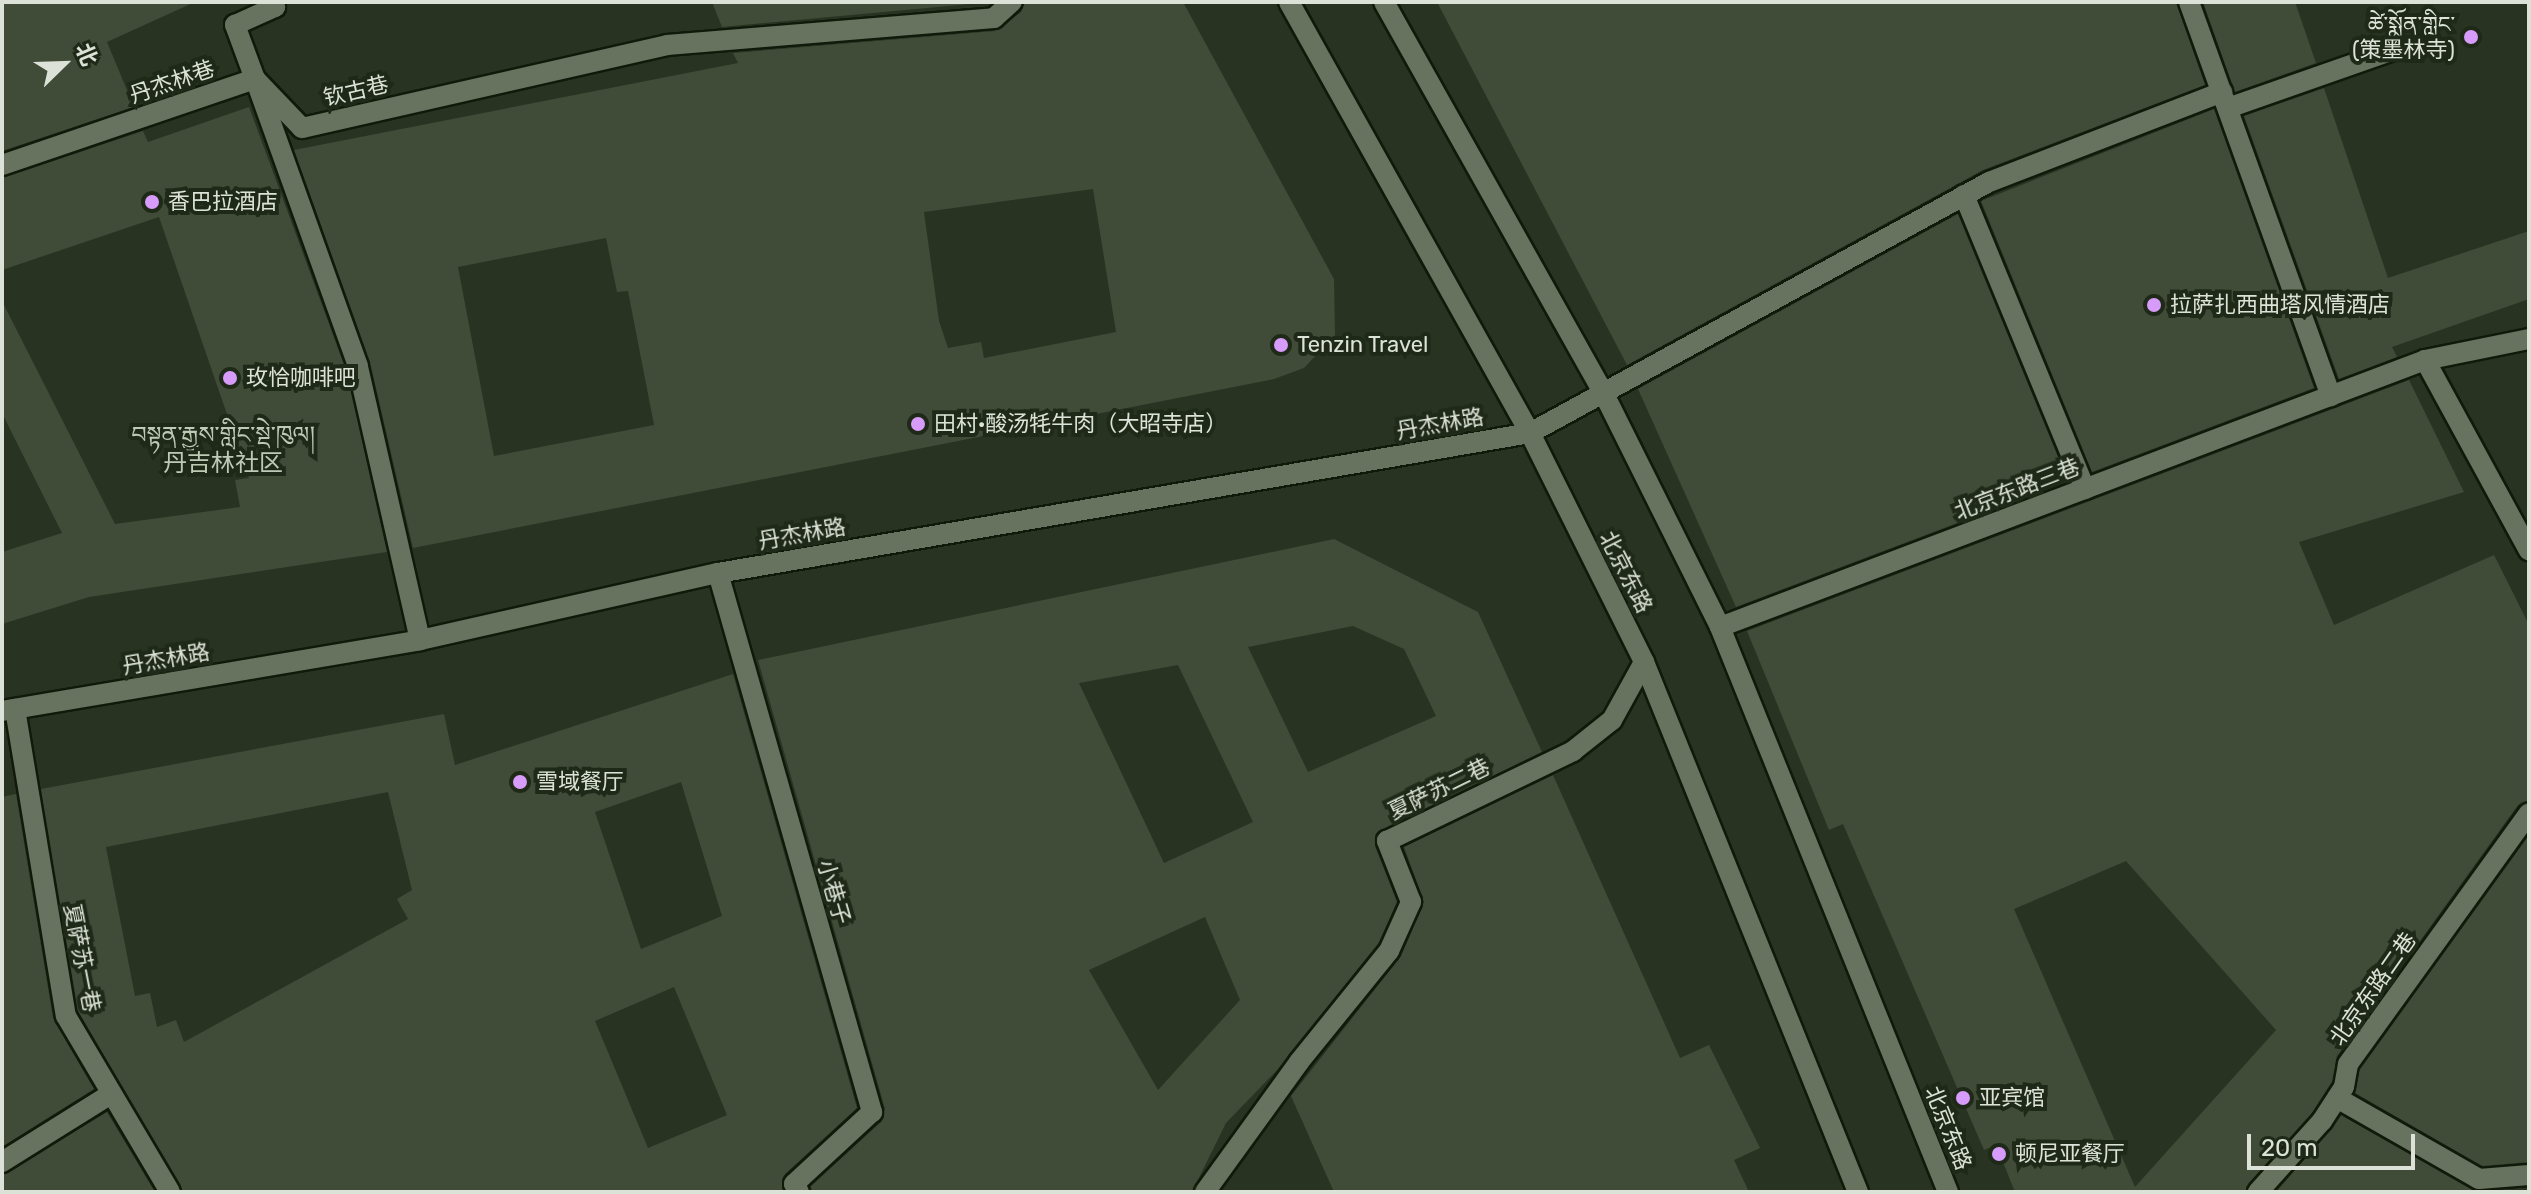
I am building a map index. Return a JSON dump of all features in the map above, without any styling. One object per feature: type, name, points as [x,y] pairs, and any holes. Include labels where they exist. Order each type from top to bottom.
[{"type":"street","points":[[273,2],[275,7],[235,25],[358,366],[420,640]]},
{"type":"street","name":"钦古巷","points":[[255,79],[302,128],[667,45],[994,18],[1012,2]]},
{"type":"street","name":"北京东路","points":[[1289,2],[1530,433],[1644,662],[1858,1192]]},
{"type":"street","name":"北京东路","points":[[1384,2],[1604,394],[1720,627],[1948,1192]]},
{"type":"street","points":[[2189,2],[2331,396]]},
{"type":"street","name":"丹杰林路","points":[[8,710],[420,640],[718,573],[1530,433],[1964,195],[2225,100],[2402,47]]},
{"type":"street","name":"丹杰林巷","points":[[2,165],[255,79]]},
{"type":"street","points":[[1964,195],[2085,489]]},
{"type":"street","name":"北京东路三巷","points":[[1720,627],[2425,360],[2529,339]]},
{"type":"street","points":[[2425,360],[2529,551]]},
{"type":"street","name":"小巷子","points":[[718,573],[872,1112],[794,1184],[799,1192]]},
{"type":"street","name":"夏萨苏二巷","points":[[1205,1192],[1299,1062],[1389,951],[1411,902],[1387,841],[1573,751],[1612,720],[1644,662]]},
{"type":"street","name":"夏萨苏一巷","points":[[8,710],[66,1016],[170,1192]]},
{"type":"street","name":"北京东路二巷","points":[[2258,1192],[2337,1098],[2348,1064],[2529,813]]},
{"type":"street","points":[[2,1162],[111,1094]]},
{"type":"street","points":[[2337,1098],[2479,1179],[2529,1175]]},
{"type":"building","points":[[2,2],[195,2],[107,42],[134,107],[2,151]]},
{"type":"building","points":[[712,2],[992,2],[722,27]]},
{"type":"building","points":[[1025,2],[1183,2],[1334,279],[1335,335],[1304,368],[1274,379],[413,548],[370,362],[294,150],[738,63],[733,53],[995,31],[1021,12]],"holes":[[[1093,189],[1116,332],[984,358],[981,342],[948,348],[939,321],[924,212]],[[606,238],[617,292],[628,291],[654,425],[494,456],[458,267]]]},
{"type":"building","points":[[1437,2],[2176,2],[2205,85],[1983,170],[1627,365]]},
{"type":"building","points":[[2203,2],[2295,2],[2316,63],[2235,92]]},
{"type":"building","points":[[2324,88],[2388,278],[2529,231],[2529,299],[2392,347],[2397,357],[2339,379],[2244,116]]},
{"type":"building","points":[[249,107],[346,370],[387,552],[89,597],[2,624],[2,552],[62,533],[2,413],[2,301],[115,524],[240,507],[235,480],[249,478],[159,217],[2,270],[2,178],[143,131],[148,142]]},
{"type":"building","points":[[2214,109],[2314,388],[2092,472],[1981,201]]},
{"type":"building","points":[[1958,214],[2068,481],[1736,607],[1638,389]]},
{"type":"building","points":[[2409,380],[2464,492],[2299,542],[2334,625],[2494,555],[2529,625],[2529,800],[2518,805],[2337,1056],[2332,1082],[2312,1113],[2245,1192],[2015,1192],[1996,1145],[1984,1150],[1843,824],[1829,830],[1747,631]],"holes":[[[2126,861],[2276,1030],[2135,1187],[2014,909]]]},
{"type":"building","points":[[1334,539],[1478,612],[1542,752],[1377,833],[1375,846],[1397,902],[1378,944],[1278,1069],[1226,1123],[1192,1192],[812,1192],[811,1186],[881,1122],[885,1109],[758,660]],"holes":[[[1353,626],[1404,649],[1436,716],[1308,772],[1248,647]],[[1178,665],[1253,822],[1164,863],[1079,683]],[[1205,917],[1240,1000],[1158,1090],[1089,970]]]},
{"type":"building","points":[[733,674],[857,1108],[785,1174],[784,1192],[183,1192],[78,1011],[41,789],[444,714],[455,765]],"holes":[[[681,782],[722,916],[641,949],[595,812]],[[388,792],[412,890],[397,899],[408,919],[184,1042],[176,1020],[157,1027],[150,993],[135,996],[106,847]],[[674,987],[727,1115],[648,1148],[595,1021]]]},
{"type":"building","points":[[1553,775],[1680,1058],[1709,1045],[1760,1148],[1734,1160],[1749,1192],[1334,1192],[1291,1096],[1401,956],[1424,902],[1404,847]]},
{"type":"building","points":[[16,794],[53,1018],[94,1089],[2,1147],[2,797]]},
{"type":"building","points":[[2529,835],[2529,1162],[2482,1166],[2355,1093],[2360,1069]]},
{"type":"building","points":[[107,1112],[155,1192],[2,1192],[2,1175]]},
{"type":"building","points":[[2341,1115],[2473,1190],[2529,1192],[2276,1192]]},
{"type":"place","name":"ཚེ་སྨོན་གླིང་ (策墨林寺)","points":[[2471,37]]},
{"type":"place","name":"香巴拉酒店","points":[[152,202]]},
{"type":"place","name":"拉萨扎西曲塔风情酒店","points":[[2154,305]]},
{"type":"place","name":"Tenzin Travel","points":[[1281,345]]},
{"type":"place","name":"玫恰咖啡吧","points":[[230,378]]},
{"type":"place","name":"田村·酸汤牦牛肉（大昭寺店）","points":[[918,424]]},
{"type":"place","name":"雪域餐厅","points":[[520,782]]},
{"type":"place","name":"亚宾馆","points":[[1963,1098]]},
{"type":"place","name":"顿尼亚餐厅","points":[[1999,1154]]},
{"type":"district","name":"བསྟན་རྒྱས་གླིང་སྡེ་ཁུལ། 丹吉林社区","points":[[223,450]]}]
